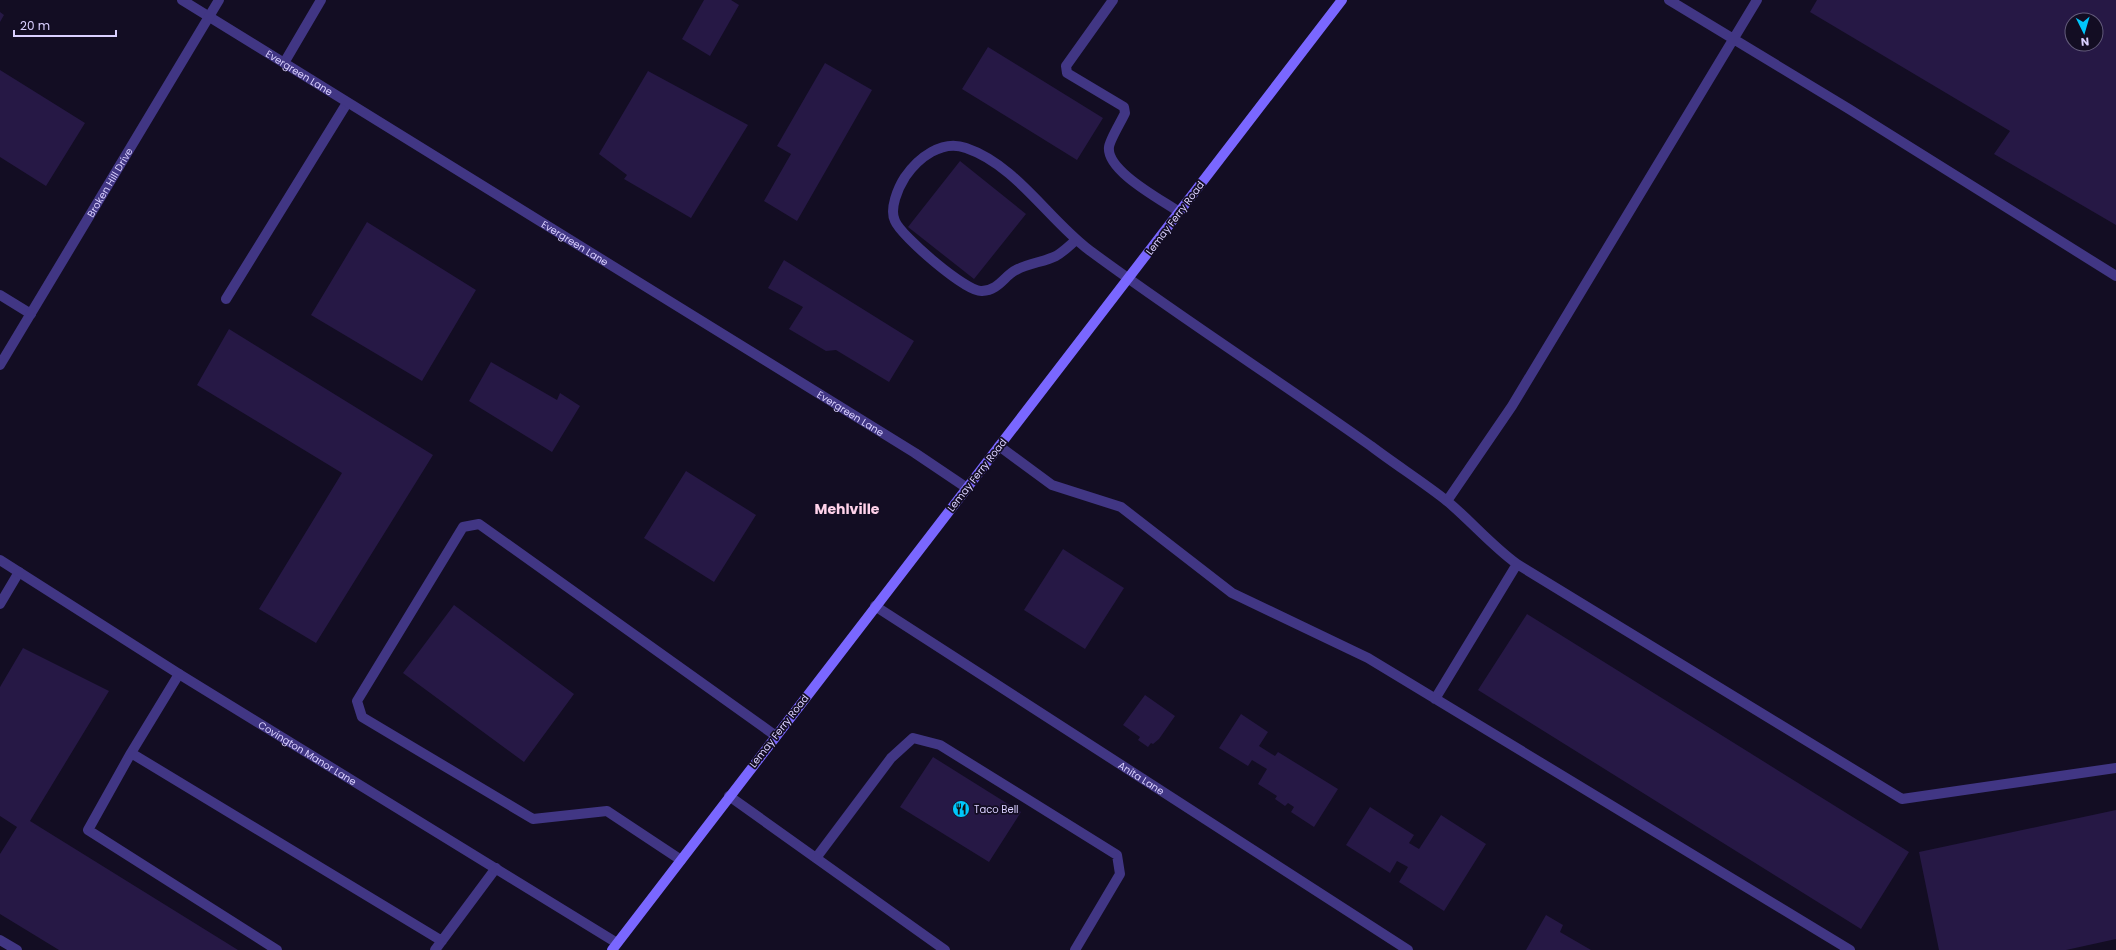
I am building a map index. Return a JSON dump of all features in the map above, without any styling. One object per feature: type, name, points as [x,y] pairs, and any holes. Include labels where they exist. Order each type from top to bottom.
[{"type":"main road","name":"Lemay Ferry Road","points":[[614,947],[1342,0]]},
{"type":"street","name":"Evergreen Lane","points":[[182,0],[901,445],[967,488]]},
{"type":"street","name":"Broken Hill Drive","points":[[0,365],[219,0]]},
{"type":"street","points":[[284,63],[321,0]]},
{"type":"street","points":[[1113,0],[1066,66],[1067,73],[1124,107],[1125,114],[1109,147],[1112,161],[1124,175],[1180,212]]},
{"type":"street","points":[[1669,0],[2116,276]]},
{"type":"street","points":[[1448,502],[1512,406],[1757,0]]},
{"type":"street","points":[[226,300],[347,103]]},
{"type":"street","points":[[1076,240],[1057,256],[1015,270],[998,286],[981,292],[969,288],[954,278],[905,237],[894,220],[893,206],[905,178],[928,152],[950,146],[964,147],[991,159],[1039,202],[1076,240],[1128,279],[1295,392],[1448,502],[1505,555],[1517,564],[1902,799],[2116,768]]},
{"type":"street","points":[[0,294],[31,314]]},
{"type":"street","points":[[999,446],[1052,485],[1121,507],[1232,593],[1368,658],[1850,950]]},
{"type":"street","points":[[681,860],[607,811],[532,819],[362,717],[357,701],[463,527],[479,524],[776,736]]},
{"type":"street","name":"Covington Manor Lane","points":[[0,560],[180,674],[496,868],[614,947]]},
{"type":"street","points":[[1435,699],[1517,564]]},
{"type":"street","points":[[0,604],[19,572]]},
{"type":"street","name":"Anita Lane","points":[[875,606],[1408,950]]},
{"type":"street","points":[[180,674],[131,753],[88,830],[277,950]]},
{"type":"street","points":[[816,858],[891,758],[907,743],[913,738],[940,745],[1118,855],[1120,874],[1075,950]]},
{"type":"street","points":[[131,753],[442,941]]},
{"type":"street","points":[[729,796],[945,950]]},
{"type":"street","points":[[435,950],[496,868]]},
{"type":"street","points":[[0,940],[17,950]]},
{"type":"building","points":[[704,0],[731,0],[739,5],[710,56],[682,39]]},
{"type":"building","points":[[1817,0],[2116,0],[2116,225],[1994,154],[2010,131],[1810,12]]},
{"type":"building","points":[[0,12],[4,15],[0,22]]},
{"type":"building","points":[[988,47],[1103,118],[1077,160],[962,89]]},
{"type":"building","points":[[825,63],[872,90],[797,221],[764,201],[791,154],[777,146]]},
{"type":"building","points":[[0,70],[85,123],[46,186],[0,157]]},
{"type":"building","points":[[648,71],[748,125],[691,218],[624,179],[627,175],[599,154]]},
{"type":"building","points":[[960,161],[1026,214],[974,279],[908,227]]},
{"type":"building","points":[[367,222],[476,290],[422,381],[311,315]]},
{"type":"building","points":[[784,260],[914,341],[889,382],[836,350],[826,351],[789,329],[803,307],[768,288]]},
{"type":"building","points":[[229,329],[433,455],[316,643],[259,609],[342,473],[197,385]]},
{"type":"building","points":[[491,362],[557,400],[560,393],[580,406],[552,452],[469,401]]},
{"type":"building","points":[[686,471],[756,515],[714,582],[644,538]]},
{"type":"building","points":[[1063,549],[1124,588],[1085,649],[1024,610]]},
{"type":"building","points":[[454,605],[574,694],[524,762],[403,673]]},
{"type":"building","points":[[1527,614],[1909,852],[1861,929],[1478,690]]},
{"type":"building","points":[[23,648],[109,691],[30,821],[238,950],[59,950],[0,914],[0,854],[17,827],[0,816],[0,687]]},
{"type":"building","points":[[1145,695],[1175,716],[1159,739],[1153,744],[1151,743],[1148,747],[1138,740],[1140,737],[1123,725]]},
{"type":"building","points":[[1241,714],[1268,732],[1259,746],[1275,756],[1278,752],[1338,789],[1314,827],[1291,812],[1294,807],[1288,803],[1285,806],[1275,799],[1277,796],[1258,784],[1267,769],[1252,760],[1248,766],[1219,748]]},
{"type":"building","name":"Taco Bell","points":[[933,757],[1021,812],[989,862],[900,807]]},
{"type":"building","points":[[1370,807],[1414,835],[1409,843],[1419,849],[1441,815],[1486,844],[1444,911],[1399,882],[1408,867],[1397,861],[1390,873],[1346,845]]},
{"type":"building","points":[[2116,810],[2116,939],[2066,950],[1939,950],[1919,852]]},
{"type":"building","points":[[1546,915],[1563,925],[1560,932],[1591,950],[1526,950]]},
{"type":"place","name":"Taco Bell","points":[[961,809]]},
{"type":"district","name":"Mehlville","points":[[847,509]]}]
